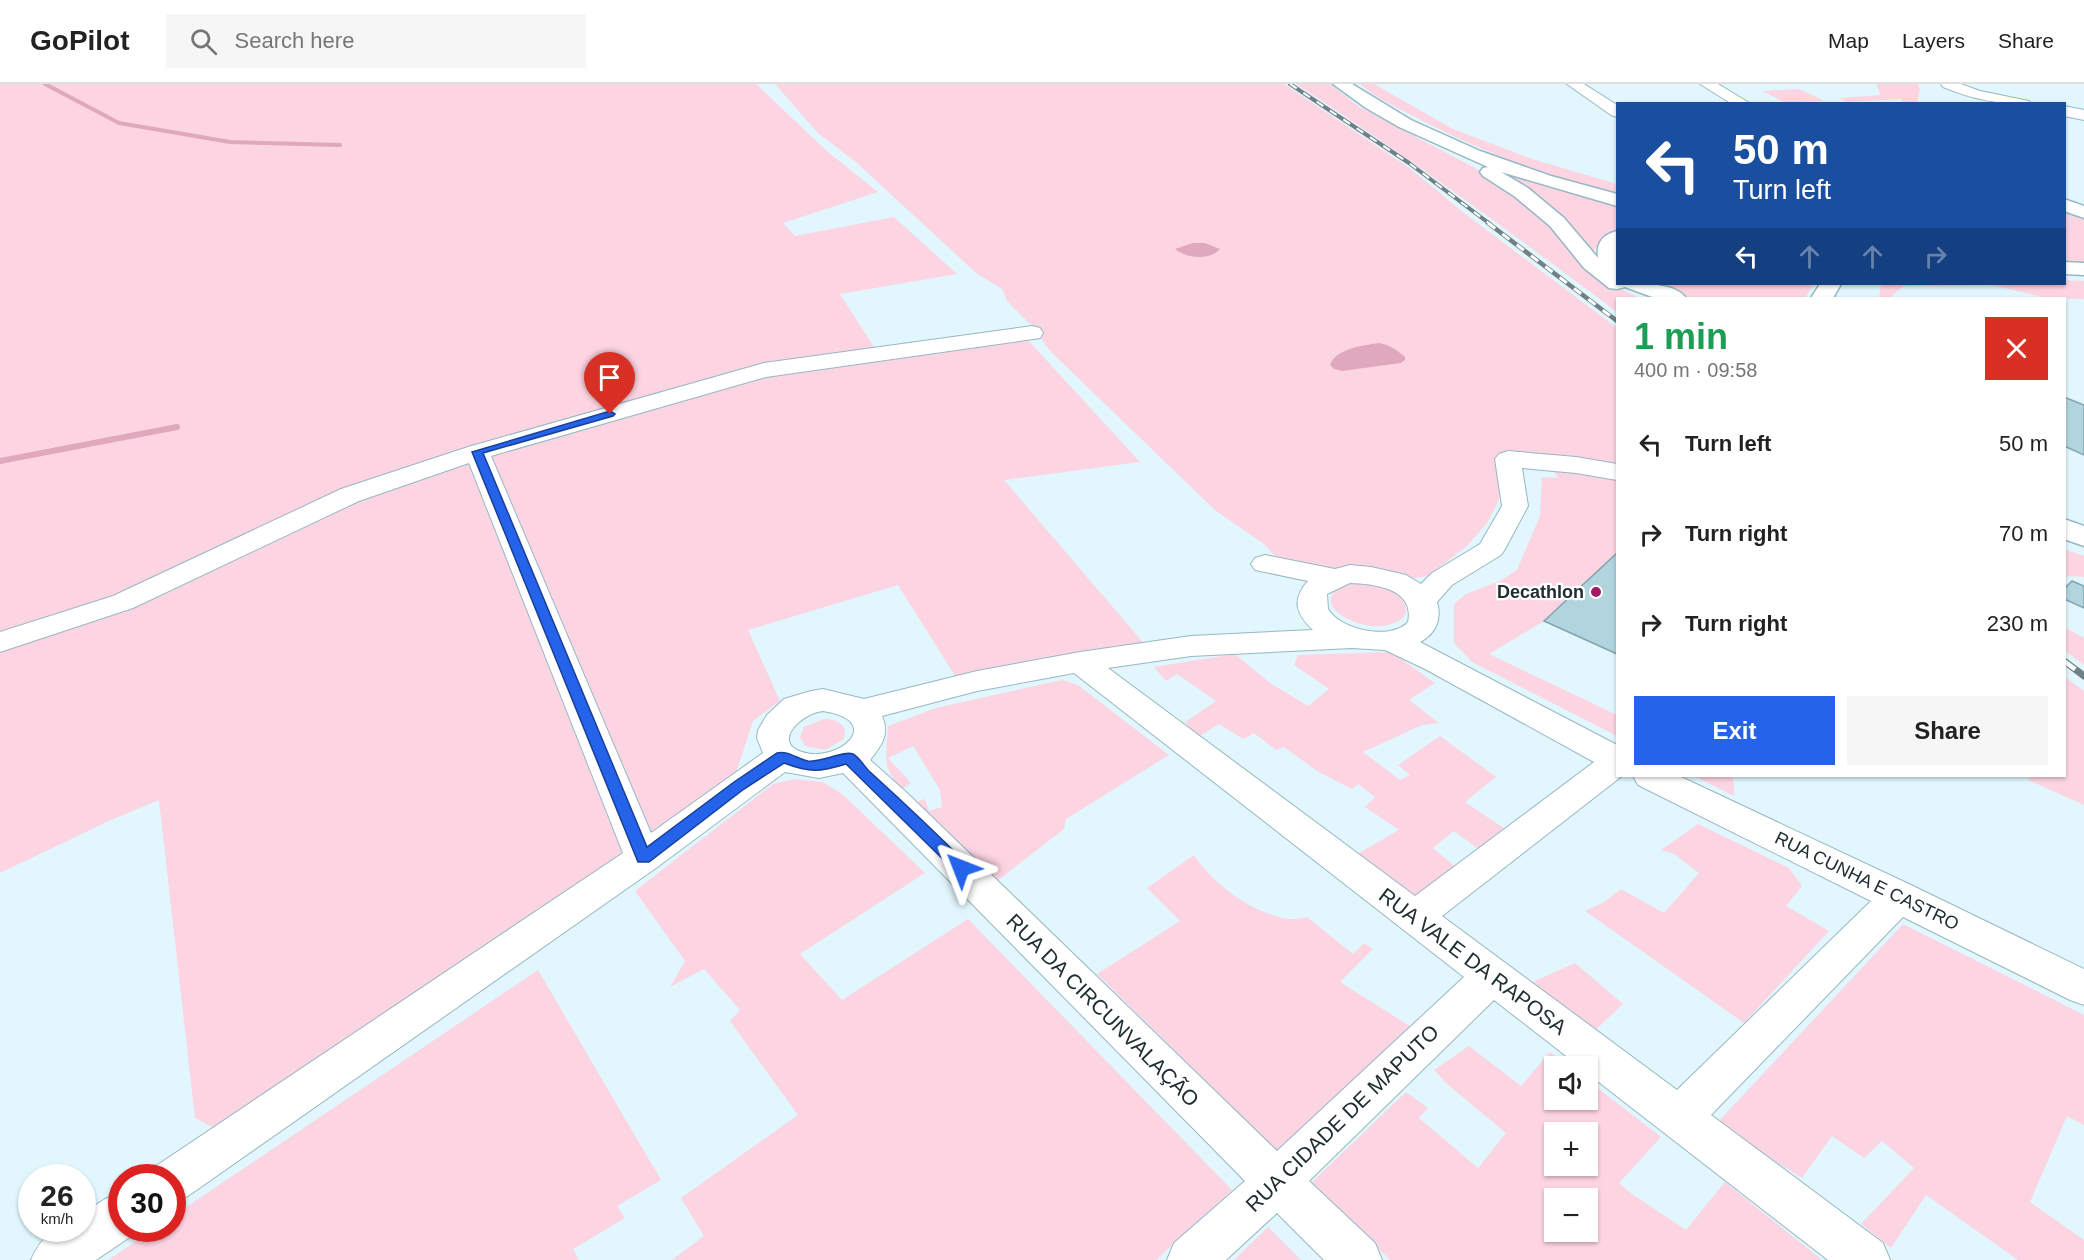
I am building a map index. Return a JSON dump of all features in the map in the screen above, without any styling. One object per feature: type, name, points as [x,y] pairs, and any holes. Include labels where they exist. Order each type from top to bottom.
[{"type":"main road","points":[[1341,84],[1366,102],[1474,162],[1521,192],[1557,222],[1591,264],[1616,282]]},
{"type":"main road","points":[[1351,84],[1431,131],[1501,160],[1616,198]]},
{"type":"main road","points":[[1417,131],[1496,163],[1616,198]]},
{"type":"main road","points":[[2066,198],[2084,202]]},
{"type":"main road","points":[[2066,206],[2084,212]]},
{"type":"main road","points":[[1616,238],[1608,243],[1607,251],[1608,262],[1616,271]]},
{"type":"main road","points":[[2066,266],[2084,264]]},
{"type":"main road","points":[[2066,266],[2084,269]]},
{"type":"main road","points":[[2066,274],[2084,275]]},
{"type":"main road","points":[[1622,285],[1651,297]]},
{"type":"main road","points":[[1638,285],[1672,297]]},
{"type":"main road","points":[[1825,297],[1841,291]]},
{"type":"main road","points":[[2066,529],[2084,537]]},
{"type":"main road","points":[[2066,543],[2084,549]]},
{"type":"street","points":[[1574,84],[1616,111]]},
{"type":"street","points":[[1707,84],[1740,102]]},
{"type":"street","points":[[1942,90],[2012,102]]},
{"type":"street","points":[[1942,90],[1960,99],[1980,102]]},
{"type":"street","points":[[2066,111],[2084,115]]},
{"type":"street","points":[[0,642],[123,602],[350,495],[477,452],[764,370],[1032,333]]},
{"type":"street","points":[[477,452],[643,858]]},
{"type":"street","points":[[1442,579],[1386,578],[1359,574],[1334,577],[1265,564],[1313,620],[1352,638],[1371,642],[1391,641],[1406,637],[1416,631],[1422,612],[1442,579],[1491,549],[1515,506],[1508,459],[1576,465],[1616,472]]},
{"type":"street","points":[[1313,620],[1315,589],[1334,577]]},
{"type":"street","points":[[1386,578],[1413,592],[1422,612],[1436,662]]},
{"type":"street","points":[[863,711],[887,702],[976,681],[1080,662],[1191,646],[1313,620]]},
{"type":"street","points":[[1391,641],[1436,662],[1616,760]]},
{"type":"street","name":"RUA VALE DA RAPOSA","points":[[1080,662],[1866,1260]]},
{"type":"street","points":[[838,700],[852,704],[863,711],[872,729],[869,740],[850,758],[821,766],[806,766],[782,757],[775,748],[772,737],[778,722],[793,708],[807,702],[838,700]]},
{"type":"street","points":[[186,1171],[643,858],[739,786],[782,757]]},
{"type":"street","name":"RUA DA CIRCUNVALAÇÃO","points":[[850,758],[861,773],[894,801],[1196,1103],[1358,1260]]},
{"type":"street","points":[[1414,917],[1616,762]]},
{"type":"street","name":"RUA CUNHA E CASTRO","points":[[1652,777],[1900,896],[2084,988]]},
{"type":"street","points":[[1679,1118],[1900,896]]},
{"type":"street","name":"RUA CIDADE DE MAPUTO","points":[[1191,1260],[1278,1181],[1492,976]]},
{"type":"street","points":[[55,1260],[108,1224]]},
{"type":"shaded area","points":[[0,84],[756,84],[828,152],[878,192],[783,223],[795,236],[894,217],[957,274],[840,294],[883,361],[1027,339],[1140,462],[1004,480],[1147,647],[957,679],[898,585],[748,630],[780,701],[753,721],[735,776],[597,882],[218,1130],[195,1118],[159,800],[111,820],[0,873]]},
{"type":"shaded area","points":[[775,84],[1284,84],[1411,169],[1464,213],[1616,327],[1616,563],[1609,560],[1544,621],[1489,654],[1616,715],[1616,735],[1472,662],[1454,643],[1454,604],[1466,594],[1500,581],[1517,570],[1540,516],[1542,477],[1558,478],[1549,463],[1508,459],[1498,502],[1487,523],[1467,546],[1428,576],[1409,579],[1302,573],[1284,566],[1264,544],[1216,511],[1051,352],[1030,324],[1007,301],[1002,289],[976,273],[857,163],[818,133]]},
{"type":"shaded area","points":[[1296,84],[1330,84],[1358,106],[1492,177],[1535,208],[1612,285],[1638,297],[1616,297],[1616,311],[1459,195]]},
{"type":"shaded area","points":[[1360,84],[1374,84],[1453,129],[1532,159],[1616,184],[1616,193],[1539,171],[1488,151],[1439,129],[1373,94]]},
{"type":"shaded area","points":[[1876,84],[1918,84],[1920,90],[1917,102],[1902,102],[1901,99],[1847,102],[1839,98],[1881,95]]},
{"type":"shaded area","points":[[1799,89],[1825,101],[1784,102],[1762,91]]},
{"type":"shaded area","points":[[1494,169],[1616,204],[1616,232],[1603,239],[1593,253]]},
{"type":"shaded area","points":[[2066,209],[2084,215],[2084,263],[2066,261]]},
{"type":"shaded area","points":[[1193,243],[1205,243],[1220,249],[1216,253],[1198,257],[1175,249]]},
{"type":"shaded area","points":[[2066,280],[2084,281],[2084,299],[2043,297],[1992,285],[2066,285]]},
{"type":"shaded area","points":[[1650,285],[1813,285],[1806,297],[1690,297]]},
{"type":"shaded area","points":[[1881,285],[1992,285],[1903,286],[1891,297],[1879,297]]},
{"type":"shaded area","points":[[1379,343],[1396,350],[1405,357],[1405,360],[1401,363],[1342,371],[1330,365],[1338,355],[1344,352]]},
{"type":"shaded area","points":[[2066,550],[2084,556],[2084,577],[2066,576]]},
{"type":"shaded area","points":[[1351,583],[1375,583],[1392,590],[1404,602],[1405,615],[1399,621],[1388,625],[1375,626],[1349,620],[1332,606],[1331,598],[1337,590]]},
{"type":"shaded area","points":[[2066,628],[2084,638],[2084,665],[2066,652]]},
{"type":"shaded area","points":[[1391,652],[1435,683],[1409,700],[1439,723],[1422,725],[1363,752],[1400,780],[1410,775],[1398,765],[1440,736],[1496,777],[1465,802],[1508,831],[1481,851],[1454,831],[1433,848],[1458,869],[1414,902],[1356,855],[1399,830],[1365,807],[1375,797],[1358,784],[1352,789],[1317,771],[1284,747],[1276,750],[1254,733],[1243,739],[1219,724],[1198,737],[1185,722],[1216,701],[1177,674],[1166,681],[1154,667],[1235,654],[1270,683],[1308,706],[1329,689],[1294,665],[1298,655]]},
{"type":"shaded area","points":[[2066,678],[2084,691],[2084,805],[2028,780],[2031,777],[2066,777]]},
{"type":"shaded area","points":[[1062,680],[1078,685],[1169,755],[1066,819],[1064,829],[997,881],[914,803],[925,799],[929,811],[942,807],[940,790],[913,746],[888,758],[911,783],[902,789],[890,774],[886,760],[888,726],[936,708]]},
{"type":"shaded area","points":[[824,719],[841,724],[845,729],[844,739],[825,750],[805,746],[800,737],[804,727]]},
{"type":"shaded area","points":[[1696,777],[1733,777],[1734,796]]},
{"type":"shaded area","points":[[795,779],[822,782],[842,794],[925,873],[800,954],[842,1000],[968,919],[1232,1190],[1156,1260],[672,1260],[704,1236],[681,1198],[798,1115],[730,1021],[740,1010],[704,969],[670,987],[685,961],[635,891],[773,784]]},
{"type":"shaded area","points":[[1698,824],[1789,868],[1802,886],[1786,906],[1829,931],[1744,1023],[1585,911],[1604,902],[1621,889],[1664,913],[1699,873],[1674,854],[1661,850]]},
{"type":"shaded area","points":[[1194,855],[1223,887],[1248,904],[1275,916],[1289,919],[1307,917],[1353,954],[1364,943],[1373,949],[1340,982],[1416,1030],[1279,1153],[1097,974],[1180,921],[1147,888]]},
{"type":"shaded area","points":[[1903,924],[2084,1015],[2084,1125],[2067,1116],[2030,1202],[2084,1240],[2084,1260],[2018,1260],[1926,1195],[1891,1248],[1861,1224],[1914,1168],[1882,1141],[1864,1158],[1832,1136],[1802,1178],[1716,1124]]},
{"type":"shaded area","points":[[1575,963],[1623,1004],[1590,1035],[1522,987]]},
{"type":"shaded area","points":[[538,970],[661,1180],[617,1206],[625,1218],[573,1249],[579,1260],[108,1260],[135,1242],[186,1242],[186,1207]]},
{"type":"shaded area","points":[[1469,1046],[1521,1086],[1544,1059],[1544,1110],[1598,1110],[1598,1088],[1661,1137],[1619,1183],[1632,1194],[1686,1230],[1725,1182],[1822,1260],[1390,1260],[1311,1183],[1406,1092],[1428,1108],[1419,1118],[1478,1168],[1506,1133],[1448,1085],[1434,1070]]},
{"type":"shaded area","points":[[1268,1227],[1301,1260],[1234,1260]]},
{"type":"building","points":[[2066,398],[2084,405],[2084,455],[2066,447]]},
{"type":"building","name":"Decathlon","points":[[1616,554],[1616,654],[1544,621]]},
{"type":"building","points":[[2072,581],[2084,586],[2084,608],[2066,600],[2066,587]]},
{"type":"waterway","points":[[45,84],[119,123],[230,142],[340,145]]},
{"type":"waterway","points":[[0,461],[177,427]]},
{"type":"railway","points":[[1290,84],[1409,163],[1490,224]]},
{"type":"railway","points":[[1488,223],[1616,320]]},
{"type":"railway","points":[[2066,662],[2084,676]]},
{"type":"place","name":"Decathlon","points":[[1596,592]]},
{"type":"route","points":[[610,414],[477,452],[643,858],[739,786],[782,757],[806,766],[836,764],[850,758],[861,773],[894,801],[961,868]]}]
